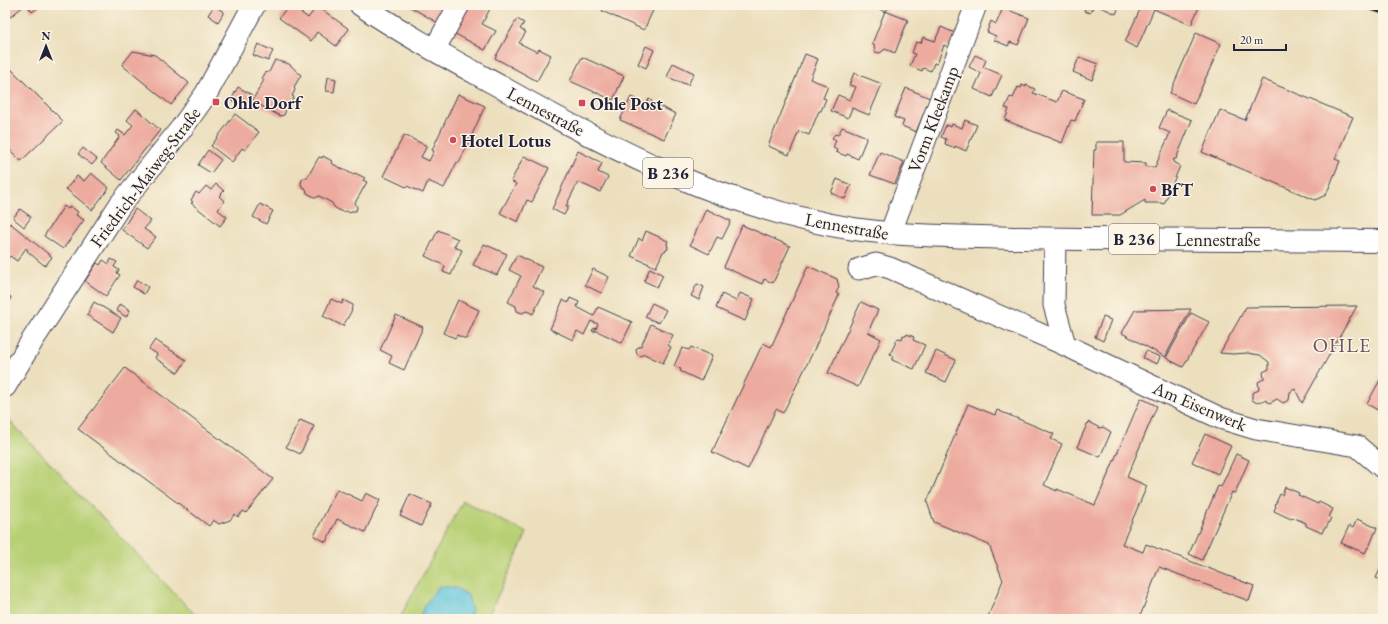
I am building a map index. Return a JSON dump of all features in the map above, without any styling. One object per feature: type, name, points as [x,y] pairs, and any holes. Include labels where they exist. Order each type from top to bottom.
[{"type":"main road","name":"Friedrich-Maiweg-Straße","points":[[5,386],[32,341],[120,205],[181,130],[206,94],[254,5]]},
{"type":"main road","name":"Lennestraße","points":[[365,6],[434,50],[548,113],[658,168],[694,184],[794,217],[890,234],[1055,239],[1383,241]]},
{"type":"street","points":[[434,50],[459,5]]},
{"type":"street","name":"Vorm Kleekamp","points":[[890,234],[976,5]]},
{"type":"street","points":[[1055,239],[1054,305],[1065,346]]},
{"type":"street","name":"Am Eisenwerk","points":[[859,269],[876,264],[890,268],[1065,346],[1220,418],[1256,429],[1357,446],[1383,468]]},
{"type":"green space","points":[[5,416],[199,619],[5,619]]},
{"type":"green space","points":[[463,501],[527,533],[487,619],[399,619]]},
{"type":"water","points":[[439,586],[456,588],[468,595],[472,611],[468,619],[419,619],[424,606]]},
{"type":"building","points":[[5,5],[25,5],[5,21]]},
{"type":"building","points":[[27,5],[42,5],[32,12]]},
{"type":"building","points":[[289,5],[308,18],[317,6],[349,29],[336,46],[317,32],[311,41],[279,18]]},
{"type":"building","points":[[407,5],[447,5],[438,23]]},
{"type":"building","points":[[468,5],[492,5],[482,24],[496,31],[485,50],[452,32]]},
{"type":"building","points":[[492,5],[502,5],[500,9]]},
{"type":"building","points":[[605,5],[655,6],[644,30],[602,11]]},
{"type":"building","points":[[870,5],[889,5],[886,12]]},
{"type":"building","points":[[1087,5],[1094,5],[1090,13],[1084,11]]},
{"type":"building","points":[[1096,5],[1120,5],[1116,14]]},
{"type":"building","points":[[1142,5],[1200,5],[1191,25],[1154,9],[1137,48],[1125,42]]},
{"type":"building","points":[[214,6],[224,12],[218,22],[208,15]]},
{"type":"building","points":[[1003,8],[1029,18],[1018,45],[1010,42],[1008,46],[994,40],[996,36],[987,32],[991,21],[996,24]]},
{"type":"building","points":[[885,11],[908,20],[895,53],[885,49],[880,53],[875,52],[874,45],[872,44]]},
{"type":"building","points":[[517,19],[524,23],[520,29],[526,32],[519,43],[537,52],[539,49],[551,55],[537,81],[495,58]]},
{"type":"building","points":[[941,27],[955,33],[950,48],[944,45],[937,64],[934,63],[931,71],[923,68],[922,71],[910,66],[915,54],[912,53],[916,42],[921,43],[923,37],[935,41]]},
{"type":"building","points":[[1196,33],[1221,44],[1194,104],[1170,93]]},
{"type":"building","points":[[258,44],[273,51],[268,61],[253,55]]},
{"type":"building","points":[[646,46],[654,50],[646,68],[638,64]]},
{"type":"building","points":[[133,51],[155,55],[189,83],[171,105],[122,65]]},
{"type":"building","points":[[805,54],[818,59],[810,79],[828,86],[823,98],[826,99],[821,111],[819,111],[809,135],[799,131],[789,155],[768,146]]},
{"type":"building","points":[[975,55],[986,60],[983,67],[1002,75],[992,97],[974,89],[981,73],[969,67]]},
{"type":"building","points":[[582,57],[624,76],[613,100],[570,81]]},
{"type":"building","points":[[1079,57],[1098,64],[1092,80],[1073,72]]},
{"type":"building","points":[[275,60],[289,64],[301,75],[294,87],[295,90],[292,96],[294,97],[288,104],[284,115],[280,116],[252,101],[264,80],[262,79],[265,73],[269,72]]},
{"type":"building","points":[[5,63],[63,121],[21,161],[5,145]]},
{"type":"building","points":[[673,63],[694,73],[688,85],[667,77]]},
{"type":"building","points":[[854,73],[882,84],[869,115],[852,108],[848,118],[831,111],[838,95],[850,100],[856,87],[849,85]]},
{"type":"building","points":[[328,77],[336,79],[334,92],[326,91]]},
{"type":"building","points":[[1262,79],[1353,117],[1335,159],[1340,161],[1326,195],[1315,200],[1202,152],[1220,110],[1245,120]]},
{"type":"building","points":[[1022,85],[1035,89],[1033,93],[1057,102],[1062,91],[1084,99],[1075,121],[1071,120],[1062,143],[1005,120],[1009,109],[1005,108],[1010,97],[1013,98],[1018,87],[1021,88]]},
{"type":"building","points":[[238,87],[252,95],[244,108],[231,100]]},
{"type":"building","points":[[906,88],[930,98],[916,132],[902,126],[904,121],[894,117]]},
{"type":"building","name":"Hotel Lotus","points":[[458,94],[485,106],[459,163],[457,162],[444,188],[428,181],[423,193],[383,176],[404,135],[427,146],[421,157],[429,161],[434,151],[432,150]]},
{"type":"building","points":[[631,97],[646,104],[649,99],[652,101],[650,105],[656,108],[657,105],[676,114],[664,139],[620,120]]},
{"type":"building","points":[[136,109],[160,130],[121,180],[101,163],[120,136],[116,133],[118,130],[125,135],[133,125],[127,120]]},
{"type":"building","points":[[1167,110],[1192,120],[1176,159],[1174,159],[1173,162],[1180,166],[1164,204],[1145,203],[1145,200],[1120,215],[1092,215],[1094,150],[1096,150],[1096,142],[1124,142],[1124,162],[1146,163],[1146,167],[1155,167],[1170,133],[1159,128]]},
{"type":"building","points":[[235,114],[259,132],[245,150],[242,148],[232,162],[211,146]]},
{"type":"building","points":[[965,120],[977,125],[966,151],[955,146],[955,148],[945,144],[946,139],[941,137],[946,125],[951,127],[952,124],[962,128]]},
{"type":"building","points":[[842,127],[867,137],[858,159],[847,154],[846,156],[836,152],[837,150],[833,148],[836,140],[832,138],[835,134],[838,135]]},
{"type":"building","points":[[83,148],[97,159],[92,165],[78,154]]},
{"type":"building","points":[[208,150],[221,160],[211,173],[198,165]]},
{"type":"building","points":[[578,151],[602,163],[598,172],[608,177],[600,192],[578,182],[566,206],[569,206],[564,215],[552,209]]},
{"type":"building","points":[[880,152],[904,162],[895,184],[870,175]]},
{"type":"building","points":[[323,156],[332,161],[331,163],[354,175],[355,173],[365,178],[363,180],[367,182],[355,203],[357,207],[356,211],[351,211],[350,213],[340,211],[334,207],[332,203],[319,196],[316,198],[307,193],[306,189],[302,187],[301,183],[303,178],[307,178],[319,157],[322,158]]},
{"type":"building","points":[[524,156],[549,168],[532,202],[527,200],[518,222],[500,213],[516,184],[511,181]]},
{"type":"building","points":[[91,173],[109,188],[92,210],[66,189],[77,176],[84,181]]},
{"type":"building","points":[[837,179],[851,185],[845,199],[831,193]]},
{"type":"building","points":[[216,184],[224,191],[219,196],[224,201],[218,210],[227,217],[220,226],[191,203],[193,202],[191,200],[196,192],[199,194],[206,186],[211,190]]},
{"type":"building","points":[[260,204],[273,211],[266,224],[253,217]]},
{"type":"building","points":[[64,206],[68,209],[70,206],[78,212],[76,215],[84,220],[63,249],[44,236]]},
{"type":"building","points":[[20,209],[31,217],[24,227],[13,218]]},
{"type":"building","points":[[135,209],[151,221],[144,229],[156,237],[147,248],[122,230]]},
{"type":"building","points":[[706,209],[731,221],[722,239],[717,237],[709,254],[690,245]]},
{"type":"building","points":[[10,223],[52,257],[45,266],[27,251],[28,250],[26,248],[17,261],[10,256],[5,262],[5,229]]},
{"type":"building","points":[[742,225],[790,246],[773,283],[764,279],[762,284],[724,267]]},
{"type":"building","points":[[438,230],[458,239],[454,247],[462,250],[451,275],[443,272],[445,266],[425,256]]},
{"type":"building","points":[[646,231],[668,241],[668,249],[663,252],[656,267],[631,256],[639,238],[642,241]]},
{"type":"building","points":[[484,244],[507,254],[497,275],[473,265]]},
{"type":"building","points":[[517,255],[542,267],[533,286],[544,292],[533,314],[527,311],[522,313],[517,311],[516,306],[508,302],[521,276],[509,270]]},
{"type":"building","points":[[111,259],[117,262],[114,267],[119,270],[117,273],[120,275],[106,296],[85,281],[97,263],[100,265],[103,260],[109,264]]},
{"type":"building","points":[[808,266],[837,279],[839,287],[836,293],[839,295],[783,413],[776,409],[748,469],[712,452],[763,343],[771,347]]},
{"type":"building","points":[[650,268],[663,275],[657,287],[644,281]]},
{"type":"building","points":[[593,269],[609,277],[601,293],[585,285]]},
{"type":"building","points":[[137,280],[148,287],[144,294],[133,287]]},
{"type":"building","points":[[697,284],[704,287],[699,300],[691,296]]},
{"type":"building","points":[[740,293],[754,299],[745,321],[716,308],[722,294],[736,301]]},
{"type":"building","points":[[5,294],[11,297],[6,310],[5,309]]},
{"type":"building","points":[[570,298],[579,302],[577,307],[594,316],[598,307],[632,322],[622,343],[595,330],[595,332],[592,331],[594,328],[596,329],[598,324],[591,321],[584,335],[577,331],[573,340],[550,329],[563,300],[568,303]]},
{"type":"building","points":[[331,299],[342,304],[343,300],[353,305],[352,310],[343,326],[323,316]]},
{"type":"building","points":[[458,300],[479,310],[466,339],[457,335],[455,338],[443,333]]},
{"type":"building","points":[[94,302],[121,318],[113,332],[87,315]]},
{"type":"building","points":[[861,302],[878,310],[868,332],[881,339],[858,387],[828,373]]},
{"type":"building","points":[[652,303],[666,310],[659,323],[645,317]]},
{"type":"building","points":[[120,304],[130,310],[126,317],[116,310]]},
{"type":"building","points":[[1357,306],[1302,403],[1295,389],[1290,392],[1289,400],[1283,403],[1277,399],[1270,403],[1265,400],[1257,403],[1252,400],[1252,393],[1259,390],[1258,382],[1264,379],[1263,372],[1269,369],[1269,362],[1260,355],[1247,353],[1220,353],[1246,307]]},
{"type":"building","points":[[1191,309],[1165,357],[1122,333],[1135,310]]},
{"type":"building","points":[[1191,313],[1209,322],[1183,367],[1166,358]]},
{"type":"building","points":[[396,315],[423,327],[404,370],[389,363],[392,356],[380,350]]},
{"type":"building","points":[[1103,317],[1111,320],[1103,341],[1095,337]]},
{"type":"building","points":[[651,324],[673,335],[668,345],[671,347],[663,363],[644,354],[641,356],[637,354],[636,350],[641,346]]},
{"type":"building","points":[[907,334],[914,337],[913,340],[925,345],[914,369],[892,360],[894,356],[890,354],[898,338],[902,339],[903,335],[906,336]]},
{"type":"building","points":[[155,340],[186,360],[178,373],[155,358],[157,354],[149,349]]},
{"type":"building","points":[[691,347],[712,356],[701,381],[680,371],[681,369],[674,366],[682,348],[689,350]]},
{"type":"building","points":[[936,351],[956,360],[946,382],[926,373]]},
{"type":"building","points":[[1146,351],[1160,357],[1157,364],[1143,358]]},
{"type":"building","points":[[125,368],[273,479],[246,513],[243,511],[238,517],[235,514],[230,520],[219,524],[213,520],[209,526],[78,429]]},
{"type":"building","points":[[1381,378],[1383,379],[1383,413],[1367,404]]},
{"type":"building","points":[[1141,398],[1157,406],[1127,477],[1147,486],[1122,544],[1143,552],[1146,544],[1254,586],[1249,601],[1159,567],[1139,619],[987,619],[1003,580],[989,545],[934,522],[927,502],[968,404],[995,415],[997,410],[1054,434],[1051,439],[1062,444],[1044,485],[1095,505]]},
{"type":"building","points":[[300,420],[314,426],[300,454],[286,447]]},
{"type":"building","points":[[1088,422],[1100,428],[1103,427],[1111,432],[1100,457],[1077,447]]},
{"type":"building","points":[[1205,434],[1231,446],[1218,474],[1192,462]]},
{"type":"building","points":[[1236,454],[1249,460],[1235,493],[1232,492],[1202,560],[1189,554],[1218,486],[1221,487]]},
{"type":"building","points":[[1285,487],[1299,493],[1298,495],[1318,504],[1319,502],[1333,509],[1329,517],[1331,518],[1322,533],[1306,526],[1306,523],[1292,517],[1291,519],[1274,511],[1280,494],[1282,495]]},
{"type":"building","points":[[337,489],[362,501],[366,493],[380,500],[365,532],[337,519],[326,542],[314,536]]},
{"type":"building","points":[[410,494],[432,504],[421,526],[400,516]]},
{"type":"building","points":[[1357,519],[1377,528],[1365,553],[1341,543],[1349,526],[1353,528]]},
{"type":"building","points":[[1383,563],[1383,581],[1376,578]]},
{"type":"railway","points":[[1359,5],[1383,13]]},
{"type":"place","name":"Ohle Dorf","points":[[216,102]]},
{"type":"place","name":"Ohle Post","points":[[582,103]]},
{"type":"place","name":"Hotel Lotus","points":[[453,140]]},
{"type":"place","name":"BfT","points":[[1153,189]]},
{"type":"district","name":"OHLE","points":[[1342,345]]}]
